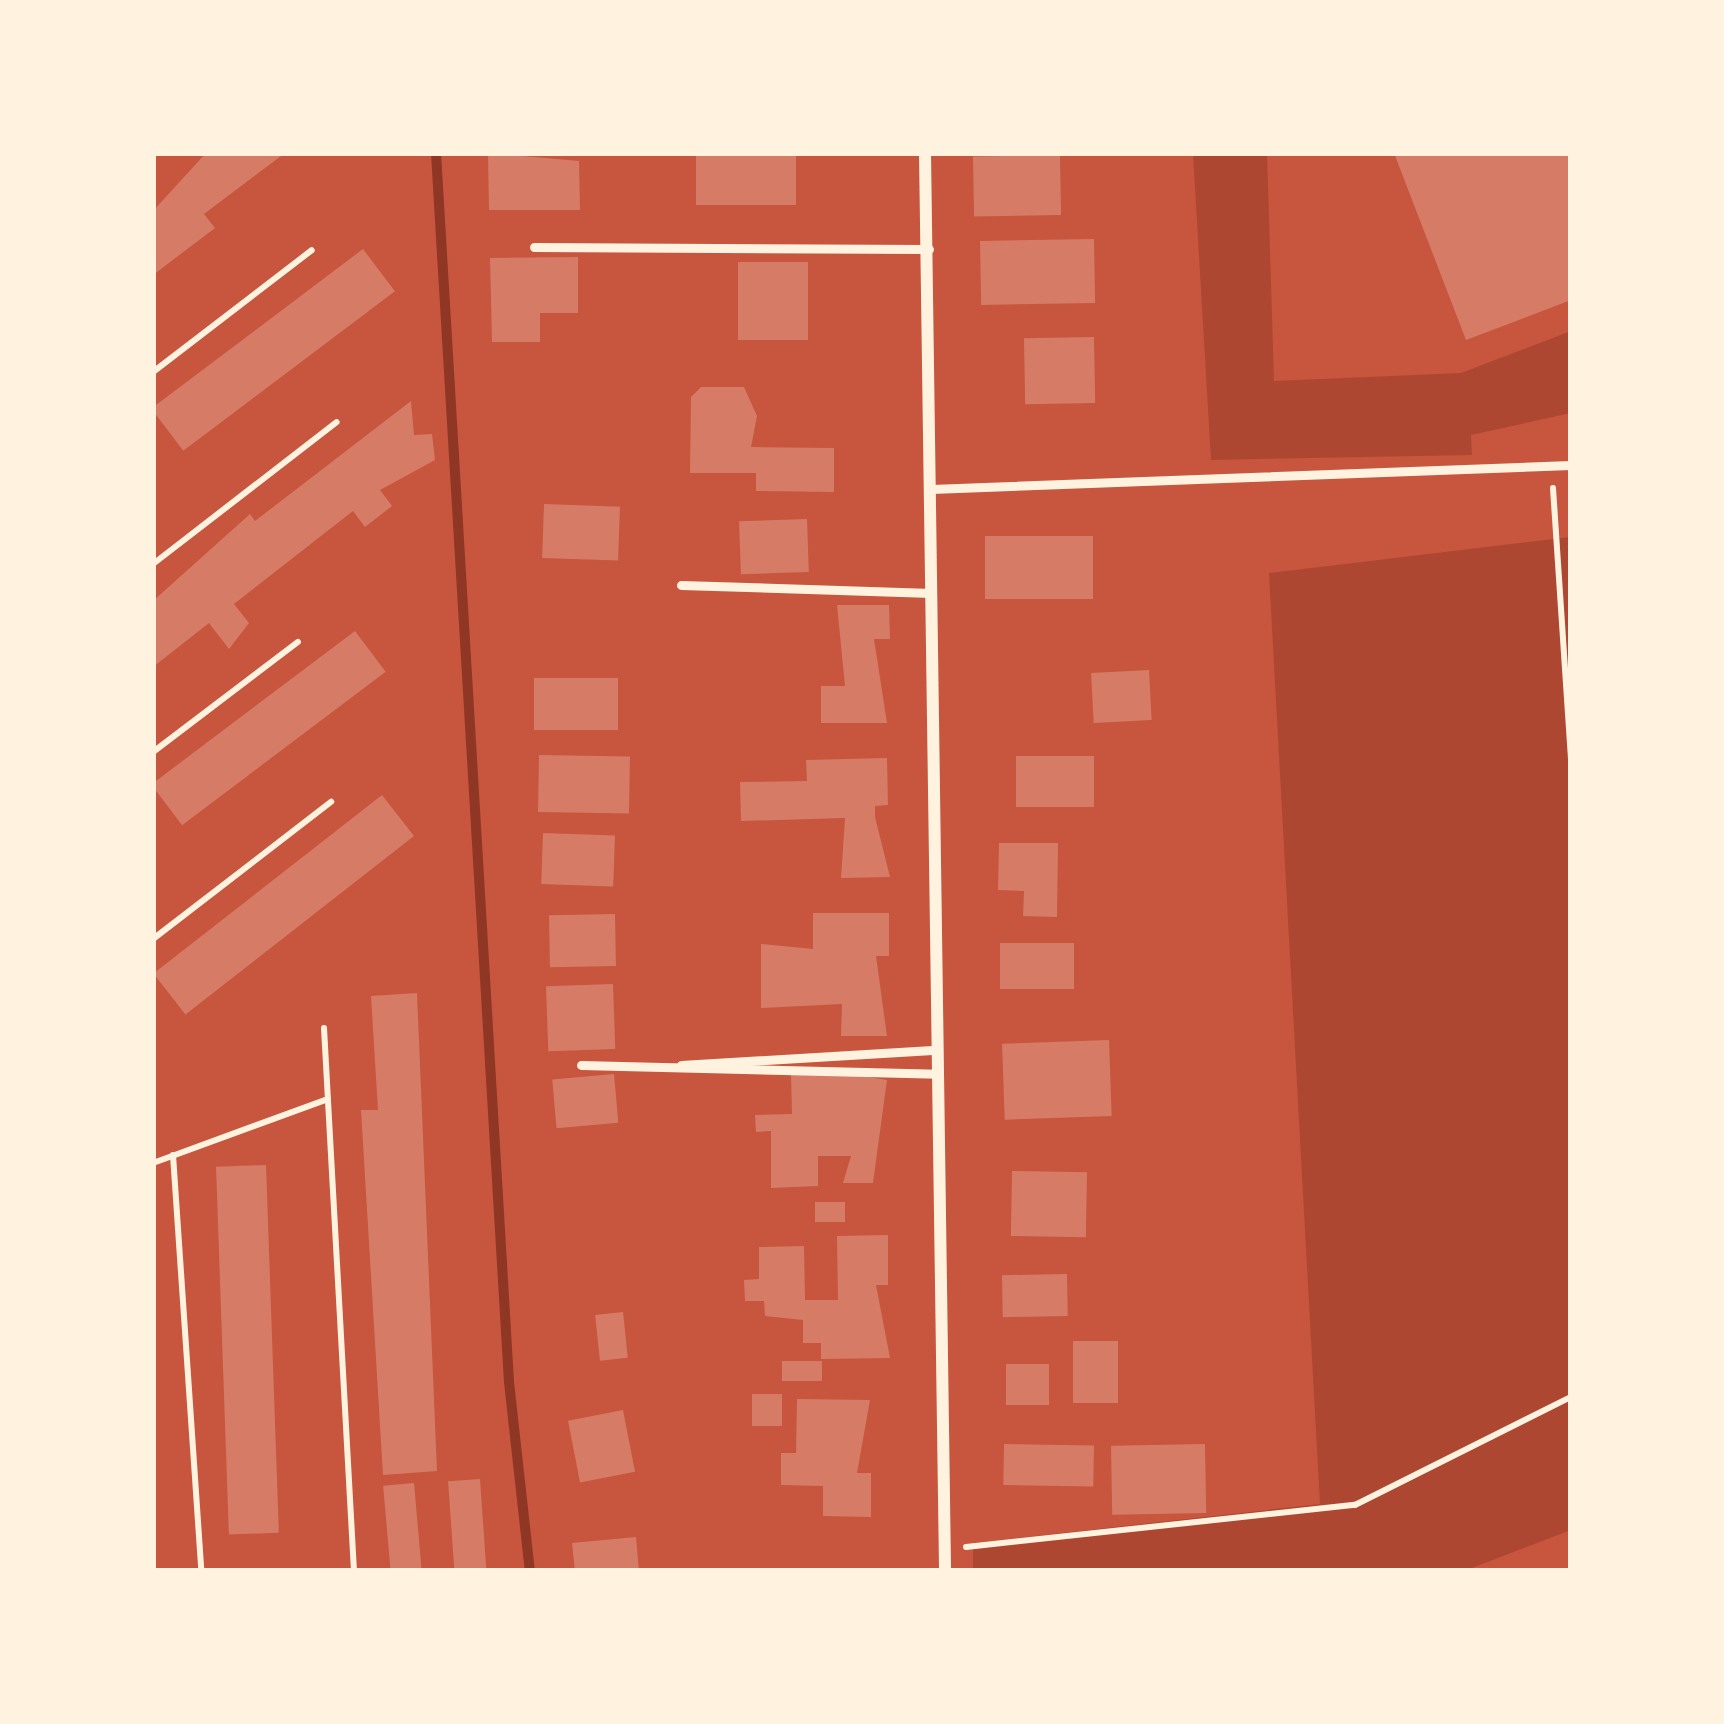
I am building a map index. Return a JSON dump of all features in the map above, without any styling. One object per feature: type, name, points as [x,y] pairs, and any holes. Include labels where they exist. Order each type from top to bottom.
[{"type":"street","points":[[925,153],[945,1571]]},
{"type":"lane","points":[[534,247],[929,249]]},
{"type":"lane","points":[[931,489],[1552,473],[1571,465]]},
{"type":"lane","points":[[681,585],[932,592]]},
{"type":"lane","points":[[581,1066],[681,1066],[937,1050]]},
{"type":"lane","points":[[681,1066],[693,1075],[938,1074]]},
{"type":"path","points":[[153,372],[312,250]]},
{"type":"path","points":[[153,564],[337,422]]},
{"type":"path","points":[[1552,473],[1571,759]]},
{"type":"path","points":[[153,752],[298,642]]},
{"type":"path","points":[[153,939],[331,802]]},
{"type":"path","points":[[324,1028],[354,1571]]},
{"type":"path","points":[[153,1162],[328,1099]]},
{"type":"path","points":[[173,1155],[201,1571]]},
{"type":"path","points":[[944,1550],[1355,1505],[1571,1397]]},
{"type":"shaded area","points":[[1193,153],[1267,153],[1274,381],[1461,373],[1571,331],[1571,413],[1471,435],[1472,455],[1211,460]]},
{"type":"shaded area","points":[[1571,537],[1571,1530],[1464,1571],[973,1571],[973,1543],[1320,1504],[1269,573]]},
{"type":"building","points":[[206,153],[285,153],[204,214],[215,228],[153,275],[153,211]]},
{"type":"building","points":[[488,153],[579,161],[580,210],[489,210]]},
{"type":"building","points":[[696,153],[796,153],[796,205],[696,205]]},
{"type":"building","points":[[1394,153],[1571,153],[1571,300],[1466,340]]},
{"type":"building","points":[[1060,155],[1061,215],[974,217],[973,157]]},
{"type":"building","points":[[1094,239],[1095,303],[981,305],[980,241]]},
{"type":"building","points":[[363,249],[395,291],[183,451],[153,407]]},
{"type":"building","points":[[578,257],[578,313],[540,313],[540,342],[492,342],[490,258]]},
{"type":"building","points":[[738,262],[808,262],[808,340],[738,340]]},
{"type":"building","points":[[1094,337],[1095,403],[1025,404],[1024,338]]},
{"type":"building","points":[[701,387],[744,387],[757,416],[751,447],[834,448],[834,492],[756,491],[756,473],[690,473],[691,397]]},
{"type":"building","points":[[411,401],[414,435],[432,434],[435,460],[380,490],[392,506],[365,527],[353,511],[234,604],[249,623],[229,649],[209,623],[153,667],[153,601],[250,514],[255,521]]},
{"type":"building","points":[[544,504],[620,507],[618,561],[542,558]]},
{"type":"building","points":[[807,519],[809,572],[741,574],[739,521]]},
{"type":"building","points":[[985,536],[1093,536],[1093,599],[985,599]]},
{"type":"building","points":[[837,605],[889,605],[890,639],[874,639],[887,723],[821,723],[821,686],[845,686]]},
{"type":"building","points":[[355,631],[386,672],[182,825],[153,783]]},
{"type":"building","points":[[1149,670],[1152,720],[1094,723],[1091,673]]},
{"type":"building","points":[[534,678],[618,678],[618,730],[534,730]]},
{"type":"building","points":[[539,755],[630,757],[629,814],[538,812]]},
{"type":"building","points":[[1016,756],[1094,756],[1094,807],[1016,807]]},
{"type":"building","points":[[887,758],[888,805],[875,806],[875,817],[890,877],[841,878],[845,818],[741,821],[740,782],[807,781],[806,760]]},
{"type":"building","points":[[382,795],[414,836],[185,1015],[153,974]]},
{"type":"building","points":[[543,833],[615,836],[613,886],[541,884]]},
{"type":"building","points":[[999,843],[1058,843],[1057,917],[1023,916],[1024,891],[998,890]]},
{"type":"building","points":[[813,913],[889,913],[889,956],[876,956],[887,1036],[841,1036],[842,1004],[761,1008],[761,944],[813,949]]},
{"type":"building","points":[[615,914],[616,966],[550,967],[549,915]]},
{"type":"building","points":[[1000,943],[1074,943],[1074,989],[1000,989]]},
{"type":"building","points":[[613,984],[615,1049],[548,1051],[546,986]]},
{"type":"building","points":[[417,993],[437,1471],[383,1475],[361,1110],[378,1110],[371,996]]},
{"type":"building","points":[[1109,1040],[1112,1116],[1005,1120],[1002,1044]]},
{"type":"building","points":[[843,1073],[887,1080],[873,1183],[843,1183],[851,1156],[818,1156],[818,1186],[771,1188],[771,1131],[756,1132],[755,1115],[792,1114],[791,1075]]},
{"type":"building","points":[[614,1074],[618,1123],[557,1128],[552,1079]]},
{"type":"building","points":[[266,1165],[279,1533],[229,1535],[216,1167]]},
{"type":"building","points":[[1012,1171],[1087,1172],[1086,1237],[1011,1236]]},
{"type":"building","points":[[815,1202],[845,1202],[845,1222],[815,1222]]},
{"type":"building","points":[[888,1235],[888,1285],[876,1285],[890,1358],[821,1359],[821,1343],[803,1343],[803,1320],[765,1316],[764,1301],[745,1301],[744,1280],[759,1279],[759,1247],[804,1246],[805,1300],[838,1300],[837,1236]]},
{"type":"building","points":[[1067,1274],[1068,1316],[1003,1317],[1002,1275]]},
{"type":"building","points":[[623,1312],[628,1358],[600,1361],[595,1315]]},
{"type":"building","points":[[1073,1341],[1118,1341],[1118,1403],[1073,1403]]},
{"type":"building","points":[[782,1361],[822,1361],[822,1381],[782,1381]]},
{"type":"building","points":[[1006,1364],[1049,1364],[1049,1405],[1006,1405]]},
{"type":"building","points":[[752,1394],[782,1394],[782,1426],[752,1426]]},
{"type":"building","points":[[797,1399],[870,1400],[857,1473],[871,1473],[871,1517],[823,1516],[823,1486],[781,1485],[781,1453],[796,1453]]},
{"type":"building","points":[[623,1410],[635,1472],[580,1483],[568,1421]]},
{"type":"building","points":[[1004,1444],[1094,1446],[1093,1487],[1003,1485]]},
{"type":"building","points":[[1205,1444],[1206,1513],[1112,1515],[1111,1446]]},
{"type":"building","points":[[480,1479],[486,1571],[454,1571],[448,1481]]},
{"type":"building","points":[[414,1483],[422,1571],[391,1571],[383,1486]]},
{"type":"building","points":[[636,1537],[639,1571],[575,1571],[572,1543]]},
{"type":"waterway","points":[[436,153],[509,1382],[530,1571]]}]
